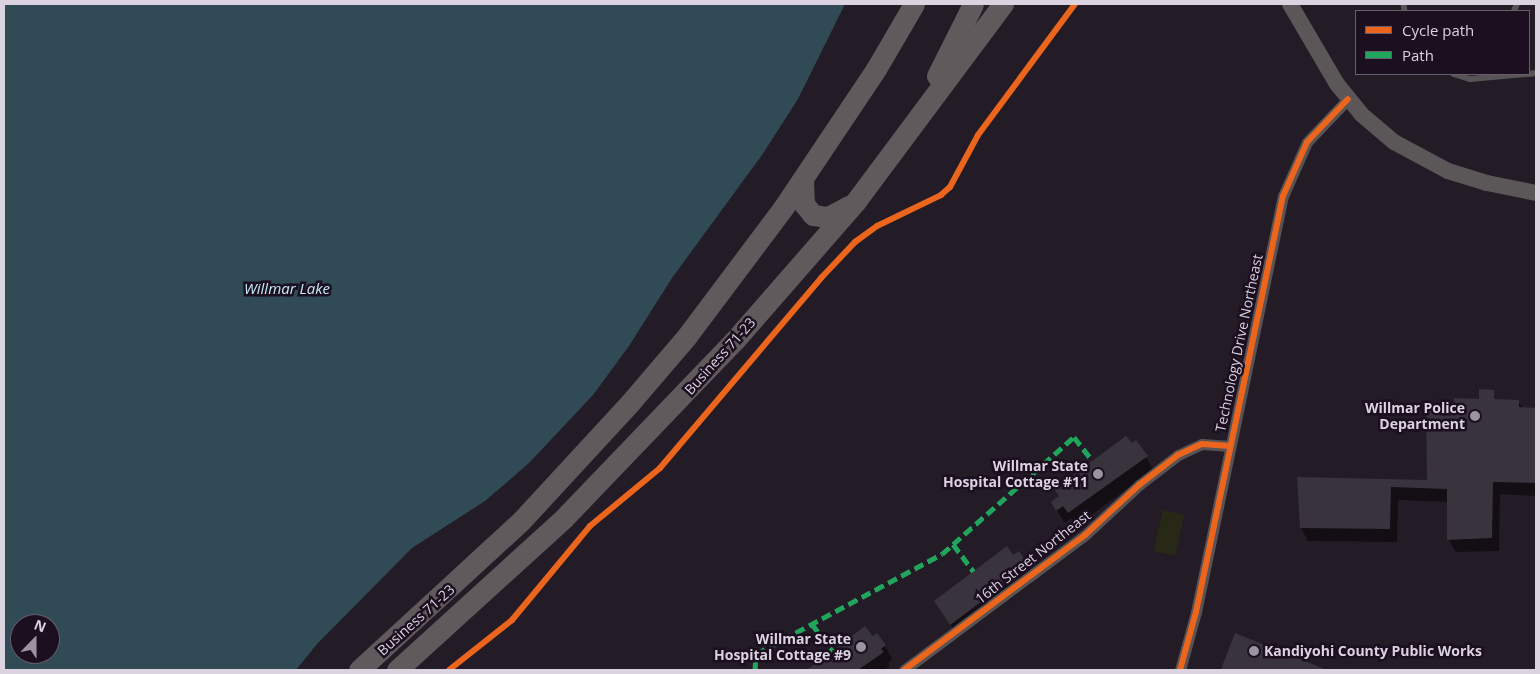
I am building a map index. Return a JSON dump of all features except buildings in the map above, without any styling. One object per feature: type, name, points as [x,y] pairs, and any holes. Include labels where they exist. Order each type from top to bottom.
[{"type":"highway","name":"Business 71-23","points":[[359,670],[521,521],[629,404],[728,283],[803,179],[876,69],[914,4]]},
{"type":"highway","points":[[884,164],[933,84],[973,4]]},
{"type":"highway","name":"Business 71-23","points":[[397,670],[504,575],[623,460],[754,319],[856,201],[1003,4]]},
{"type":"highway","points":[[803,179],[804,204],[813,215],[835,214],[856,201]]},
{"type":"street","points":[[1290,4],[1315,51],[1348,99],[1377,128],[1430,163],[1487,184],[1536,193]]},
{"type":"street","name":"Technology Drive Northeast","points":[[1180,670],[1194,620],[1287,182],[1311,136],[1348,99]]},
{"type":"street","name":"16th Street Northeast","points":[[904,670],[1085,535],[1139,485],[1178,454],[1202,444],[1230,446]]},
{"type":"lane","points":[[1457,75],[1470,79],[1498,75]]},
{"type":"green space","points":[[1163,510],[1184,515],[1175,556],[1154,551]]},
{"type":"water","name":"Willmar Lake","points":[[4,4],[845,4],[798,99],[762,155],[672,278],[629,346],[593,395],[529,463],[485,501],[412,548],[317,644],[296,670],[4,670]]},
{"type":"marked path","points":[[755,670],[756,654],[942,554],[1074,437],[1092,460]]},
{"type":"marked path","points":[[953,544],[973,571]]},
{"type":"marked path","points":[[812,624],[832,651]]},
{"type":"cycle path","points":[[449,670],[512,620],[590,526],[660,468],[821,278],[855,242],[877,226],[941,195],[950,187],[978,135],[1075,4]]},
{"type":"cycle path","points":[[1180,670],[1196,612],[1283,196],[1307,142],[1348,99]]},
{"type":"cycle path","points":[[904,670],[1085,535],[1139,485],[1178,455],[1202,444],[1230,446]]},
{"type":"place","name":"Willmar Police Department","points":[[1475,416]]},
{"type":"place","name":"Willmar State Hospital Cottage #11","points":[[1098,474]]},
{"type":"place","name":"Willmar State Hospital Cottage #9","points":[[861,647]]},
{"type":"place","name":"Kandiyohi County Public Works","points":[[1254,651]]}]
